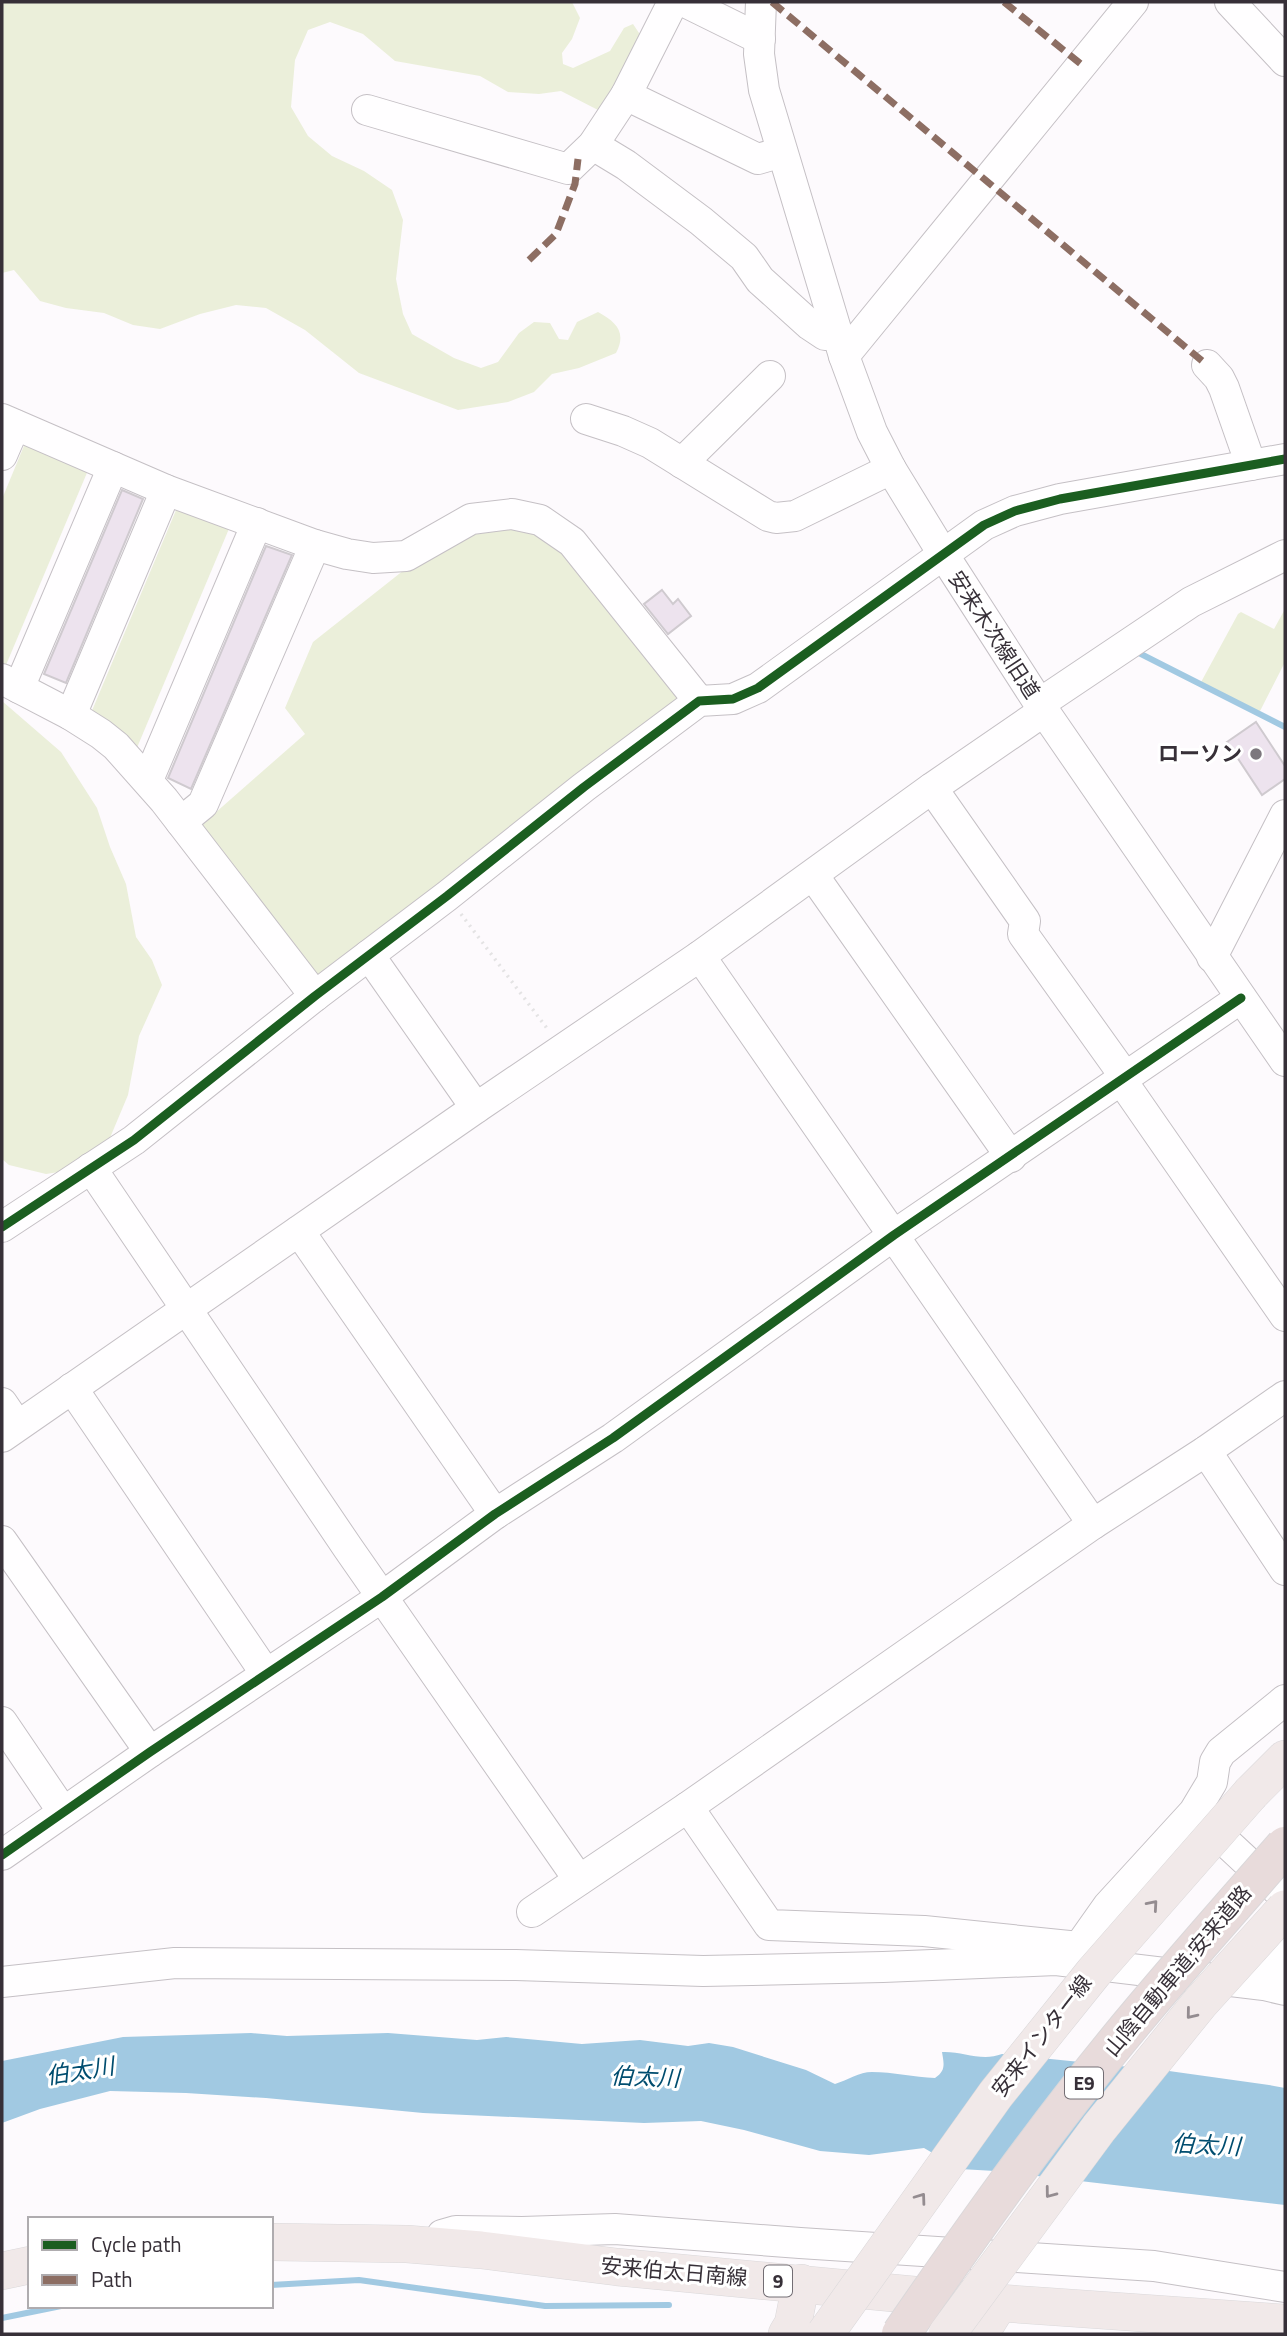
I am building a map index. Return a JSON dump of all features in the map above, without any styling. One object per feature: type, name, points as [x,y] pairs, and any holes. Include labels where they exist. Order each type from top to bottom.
[{"type":"highway","name":"山陰自動車道;安来道路","points":[[901,2334],[1003,2188],[1074,2096],[1141,2011],[1285,1846]]},
{"type":"highway","name":"山陰自動車道;安来道路","points":[[915,2334],[1021,2183],[1083,2102],[1151,2017],[1285,1864]]},
{"type":"main road","name":"安来インター線","points":[[825,2334],[996,2094],[1094,1972],[1251,1793],[1285,1759]]},
{"type":"main road","points":[[947,2334],[1099,2128],[1200,2003],[1285,1909]]},
{"type":"main road","name":"安来伯太日南線","points":[[273,2242],[407,2244],[999,2303],[1285,2323]]},
{"type":"main road","points":[[2,2271],[28,2265]]},
{"type":"main road","points":[[787,2334],[793,2324],[801,2283]]},
{"type":"main road","points":[[980,2334],[999,2303]]},
{"type":"street","points":[[366,110],[568,169],[593,145],[626,95],[673,2]]},
{"type":"street","points":[[685,2],[760,39]]},
{"type":"street","points":[[743,2],[760,39]]},
{"type":"street","name":"安来木次線旧道","points":[[761,2],[760,39],[764,90],[841,344],[872,432],[891,469],[943,554],[1041,708],[1285,1061]]},
{"type":"street","points":[[593,145],[626,165],[701,221],[744,257],[760,280],[810,324],[841,344],[1133,2]]},
{"type":"street","points":[[1230,2],[1285,61]]},
{"type":"street","points":[[626,95],[758,159],[782,152]]},
{"type":"street","points":[[1207,365],[1224,388],[1251,465]]},
{"type":"street","points":[[682,463],[770,376]]},
{"type":"street","points":[[586,419],[650,443],[768,516],[776,518],[795,516],[891,469]]},
{"type":"street","points":[[2,455],[8,422],[166,490],[315,545],[373,558],[406,556],[471,519],[512,514],[540,520],[572,542],[699,701]]},
{"type":"street","points":[[2,1227],[134,1140],[584,786],[699,701],[733,699],[758,688],[984,525],[1015,511],[1102,491],[1285,459]]},
{"type":"street","points":[[113,467],[11,684],[71,715],[116,746],[148,780],[315,996]]},
{"type":"street","points":[[71,715],[166,490]]},
{"type":"street","points":[[148,780],[257,523]]},
{"type":"street","points":[[181,822],[203,804],[315,545]]},
{"type":"street","points":[[7,1422],[72,1388],[699,956],[1191,602],[1285,555]]},
{"type":"street","points":[[932,788],[1025,921],[1023,934],[1285,1317]]},
{"type":"street","points":[[1212,957],[1285,815]]},
{"type":"street","points":[[813,875],[1011,1157]]},
{"type":"street","points":[[369,955],[476,1108]]},
{"type":"street","points":[[699,956],[1093,1524]]},
{"type":"street","points":[[2,1855],[382,1597],[495,1514],[613,1438],[894,1235],[1241,998]]},
{"type":"street","points":[[91,1168],[382,1597],[579,1880]]},
{"type":"street","points":[[299,1231],[495,1514]]},
{"type":"street","points":[[72,1388],[266,1674]]},
{"type":"street","points":[[533,1912],[688,1808],[1093,1524],[1285,1396]]},
{"type":"street","points":[[1206,1451],[1285,1570]]},
{"type":"street","points":[[2,1541],[150,1752]]},
{"type":"street","points":[[2,1982],[175,1963],[516,1965],[703,1971],[883,1967],[1064,1951],[1194,1812],[1212,1782],[1215,1762],[1221,1752],[1285,1700]]},
{"type":"street","points":[[2,1722],[63,1812]]},
{"type":"street","points":[[688,1808],[768,1925],[924,1931],[1064,1951],[1277,1974]]},
{"type":"street","points":[[1194,1812],[1285,1897]]},
{"type":"street","points":[[407,2244],[456,2231],[615,2229],[1154,2266],[1285,2287]]},
{"type":"path","points":[[447,895],[563,1049]]},
{"type":"green space","points":[[2,2],[572,2],[580,18],[572,39],[562,53],[563,64],[573,68],[610,51],[624,28],[633,24],[641,36],[615,102],[598,110],[561,91],[539,94],[508,92],[480,76],[395,61],[363,34],[330,22],[308,30],[295,60],[291,107],[308,136],[332,156],[364,171],[392,190],[403,220],[396,279],[403,314],[412,334],[454,358],[481,368],[498,362],[519,333],[534,322],[550,323],[559,339],[568,340],[577,322],[598,312],[618,328],[620,339],[616,353],[579,368],[552,374],[534,392],[508,402],[458,410],[359,373],[305,330],[266,308],[236,305],[200,314],[160,329],[133,325],[104,313],[40,301],[14,270],[2,273]]},
{"type":"green space","points":[[26,441],[89,468],[6,665],[2,663],[2,499]]},
{"type":"green space","points":[[179,503],[231,524],[136,750],[91,713]]},
{"type":"green space","points":[[485,521],[550,534],[683,699],[316,981],[198,828],[305,734],[285,708],[313,642],[447,536]]},
{"type":"green space","points":[[1285,609],[1285,662],[1259,713],[1200,684],[1238,614],[1241,612],[1274,629]]},
{"type":"green space","points":[[2,701],[61,752],[97,808],[126,884],[136,937],[152,960],[162,985],[139,1036],[128,1095],[104,1152],[85,1168],[46,1174],[9,1165],[2,1159]]},
{"type":"water","name":"伯太川","points":[[251,2033],[287,2036],[388,2033],[477,2040],[506,2037],[582,2044],[640,2040],[688,2046],[709,2043],[733,2047],[806,2070],[835,2084],[867,2072],[935,2078],[943,2070],[942,2052],[950,2052],[979,2057],[1002,2054],[1169,2071],[1269,2085],[1285,2088],[1285,2205],[960,2169],[924,2148],[869,2155],[820,2151],[701,2121],[644,2123],[423,2113],[266,2098],[110,2091],[40,2109],[2,2123],[2,2061],[123,2037]]},
{"type":"building","points":[[122,490],[143,499],[66,683],[44,674]]},
{"type":"building","points":[[266,546],[292,555],[191,789],[168,778]]},
{"type":"building","points":[[662,590],[673,604],[678,599],[691,616],[668,634],[644,604]]},
{"type":"building","name":"ローソン","points":[[1256,722],[1285,766],[1285,779],[1262,795],[1227,742]]},
{"type":"waterway","points":[[1135,651],[1285,727]]},
{"type":"waterway","points":[[273,2285],[359,2280],[545,2306],[669,2305]]},
{"type":"waterway","points":[[2,2318],[51,2308]]},
{"type":"marked path","points":[[772,2],[1207,365]]},
{"type":"marked path","points":[[1004,2],[1082,65]]},
{"type":"marked path","points":[[529,260],[556,234],[575,184],[578,159]]},
{"type":"cycle path","points":[[2,1227],[134,1140],[315,996],[699,701],[733,699],[758,688],[984,525],[1015,511],[1060,499],[1285,459]]},
{"type":"cycle path","points":[[2,1855],[382,1597],[495,1514],[613,1438],[894,1235],[1241,998]]},
{"type":"place","name":"ローソン","points":[[1256,754]]}]
